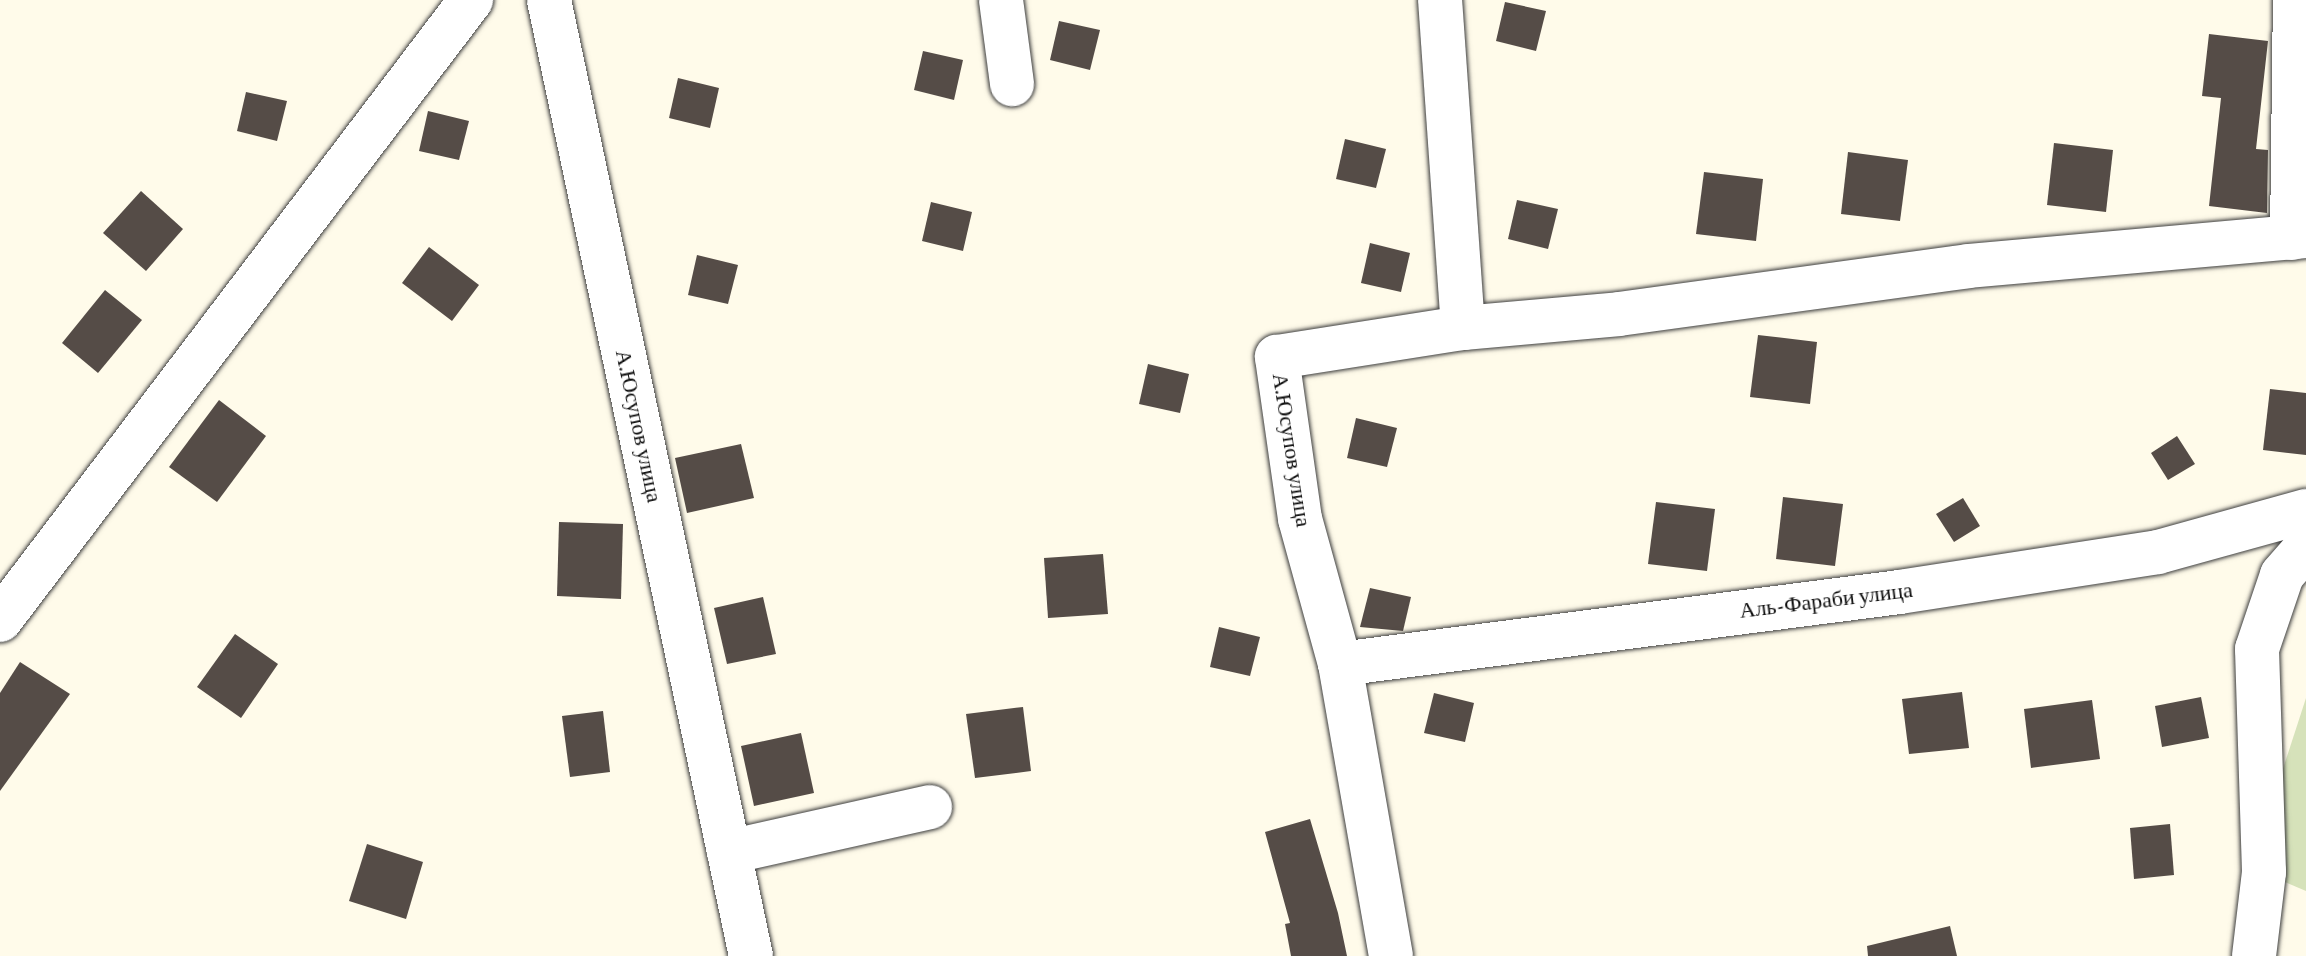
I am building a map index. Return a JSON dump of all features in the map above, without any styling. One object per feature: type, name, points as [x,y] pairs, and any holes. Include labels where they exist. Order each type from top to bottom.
[{"type":"street","points":[[0,620],[471,0]]},
{"type":"street","name":"А.Юсупов улица","points":[[549,0],[751,956]]},
{"type":"street","points":[[1001,0],[1012,84]]},
{"type":"street","points":[[1440,0],[1463,328],[1619,314],[1969,266],[2299,237],[2295,0]]},
{"type":"street","name":"А.Юсупов улица","points":[[1391,956],[1340,664],[1300,519],[1277,357],[1463,328]]},
{"type":"street","name":"Аль-Фараби улица","points":[[1340,664],[1900,592],[2158,552],[2306,511]]},
{"type":"street","points":[[2254,956],[2264,872],[2257,649],[2282,575],[2306,547]]},
{"type":"street","points":[[729,852],[930,807]]},
{"type":"green space","points":[[2306,698],[2306,891],[2285,882],[2277,787]]},
{"type":"building","points":[[1505,2],[1546,11],[1536,51],[1496,41]]},
{"type":"building","points":[[1059,21],[1100,30],[1090,70],[1050,60]]},
{"type":"building","points":[[2209,34],[2268,41],[2256,149],[2268,150],[2267,213],[2209,206],[2221,98],[2202,96]]},
{"type":"building","points":[[923,51],[963,60],[954,100],[914,90]]},
{"type":"building","points":[[678,78],[719,88],[710,128],[669,118]]},
{"type":"building","points":[[246,92],[287,101],[277,141],[237,131]]},
{"type":"building","points":[[428,111],[469,121],[459,160],[419,151]]},
{"type":"building","points":[[1345,139],[1386,149],[1376,188],[1336,179]]},
{"type":"building","points":[[2054,143],[2113,150],[2106,212],[2047,205]]},
{"type":"building","points":[[1848,152],[1908,160],[1900,221],[1841,214]]},
{"type":"building","points":[[1704,172],[1763,179],[1756,241],[1696,234]]},
{"type":"building","points":[[141,191],[183,229],[146,271],[103,233]]},
{"type":"building","points":[[1517,200],[1558,209],[1548,249],[1508,239]]},
{"type":"building","points":[[931,202],[972,212],[963,251],[922,241]]},
{"type":"building","points":[[1370,243],[1410,253],[1401,292],[1361,283]]},
{"type":"building","points":[[429,247],[479,285],[452,321],[402,283]]},
{"type":"building","points":[[697,255],[738,265],[728,304],[688,295]]},
{"type":"building","points":[[105,290],[142,320],[98,373],[62,343]]},
{"type":"building","points":[[1758,335],[1817,342],[1810,404],[1750,397]]},
{"type":"building","points":[[1148,364],[1189,374],[1180,413],[1139,404]]},
{"type":"building","points":[[2270,389],[2306,393],[2306,455],[2263,450]]},
{"type":"building","points":[[219,400],[266,436],[217,502],[169,467]]},
{"type":"building","points":[[1356,418],[1397,428],[1387,467],[1347,458]]},
{"type":"building","points":[[2177,436],[2195,464],[2168,480],[2151,453]]},
{"type":"building","points":[[741,444],[754,498],[687,513],[675,458]]},
{"type":"building","points":[[1783,497],[1843,504],[1835,566],[1776,559]]},
{"type":"building","points":[[1963,498],[1980,526],[1954,542],[1936,514]]},
{"type":"building","points":[[1656,502],[1715,509],[1707,571],[1648,564]]},
{"type":"building","points":[[559,522],[623,524],[621,599],[557,596]]},
{"type":"building","points":[[1103,554],[1108,614],[1048,618],[1044,558]]},
{"type":"building","points":[[1370,588],[1411,597],[1403,631],[1360,627]]},
{"type":"building","points":[[763,597],[776,654],[727,664],[714,608]]},
{"type":"building","points":[[1219,627],[1260,637],[1250,676],[1210,667]]},
{"type":"building","points":[[235,634],[278,664],[241,718],[197,687]]},
{"type":"building","points":[[20,662],[70,694],[0,791],[0,693]]},
{"type":"building","points":[[1962,692],[1969,748],[1909,754],[1902,699]]},
{"type":"building","points":[[1434,693],[1474,703],[1465,742],[1424,733]]},
{"type":"building","points":[[2201,697],[2209,738],[2162,747],[2155,706]]},
{"type":"building","points":[[2092,700],[2100,759],[2031,768],[2024,709]]},
{"type":"building","points":[[1023,707],[1031,771],[975,778],[966,714]]},
{"type":"building","points":[[603,711],[610,772],[570,777],[562,716]]},
{"type":"building","points":[[801,733],[814,793],[754,806],[741,746]]},
{"type":"building","points":[[1310,819],[1338,913],[1347,956],[1291,956],[1285,924],[1290,923],[1265,832]]},
{"type":"building","points":[[2170,824],[2174,875],[2134,879],[2130,828]]},
{"type":"building","points":[[367,844],[423,862],[406,919],[349,901]]},
{"type":"building","points":[[1950,926],[1957,956],[1868,956],[1867,946]]}]
